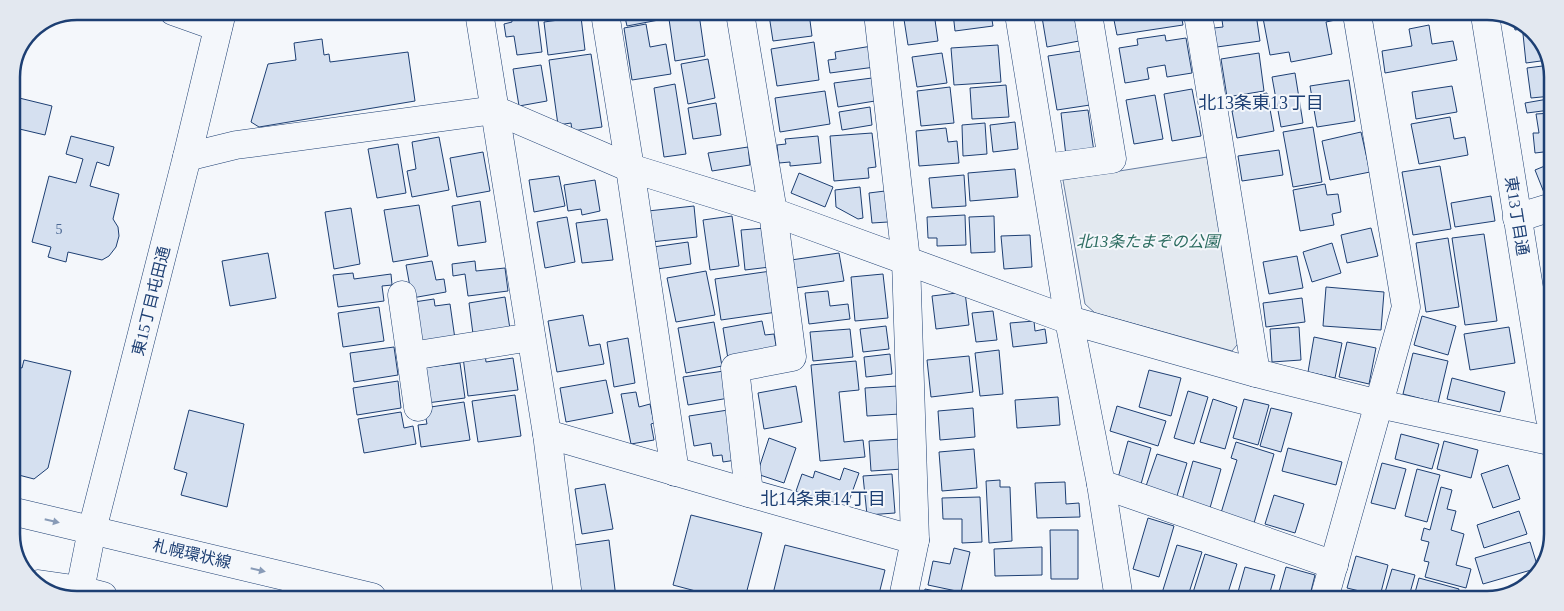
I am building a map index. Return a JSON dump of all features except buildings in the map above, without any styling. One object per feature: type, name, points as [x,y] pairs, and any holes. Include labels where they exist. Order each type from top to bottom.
[{"type":"street","name":"東15丁目屯田通","points":[[84,591],[92,530],[220,20]]},
{"type":"street","points":[[480,20],[547,434],[567,591]]},
{"type":"street","points":[[606,20],[675,472]]},
{"type":"street","points":[[741,20],[773,212],[792,357],[735,368],[749,493]]},
{"type":"street","points":[[879,20],[906,260],[915,540],[904,591]]},
{"type":"street","points":[[1020,20],[1069,320],[1101,484],[1118,591]]},
{"type":"street","points":[[1045,168],[1112,160],[1089,20]]},
{"type":"street","points":[[1199,20],[1256,373]]},
{"type":"street","points":[[1326,591],[1406,307],[1358,20]]},
{"type":"street","name":"東13丁目通","points":[[1486,20],[1544,382]]},
{"type":"street","points":[[187,157],[236,145],[495,110],[630,168],[773,212],[1069,320],[1256,373],[1379,404],[1544,440]]},
{"type":"street","points":[[1517,218],[1544,210]]},
{"type":"street","points":[[402,295],[418,407]]},
{"type":"street","points":[[411,356],[532,337]]},
{"type":"street","points":[[547,434],[915,540]]},
{"type":"street","points":[[1101,484],[1334,566]]},
{"type":"street","name":"札幌環状線","points":[[20,513],[347,591]]},
{"type":"green space","name":"北13条たまぞの公園","points":[[1207,157],[1241,340],[1232,351],[1095,313],[1085,304],[1063,180]]},
{"type":"district","name":"北13条東13丁目","points":[[1261,103]]},
{"type":"district","name":"北14条東14丁目","points":[[823,499]]}]
